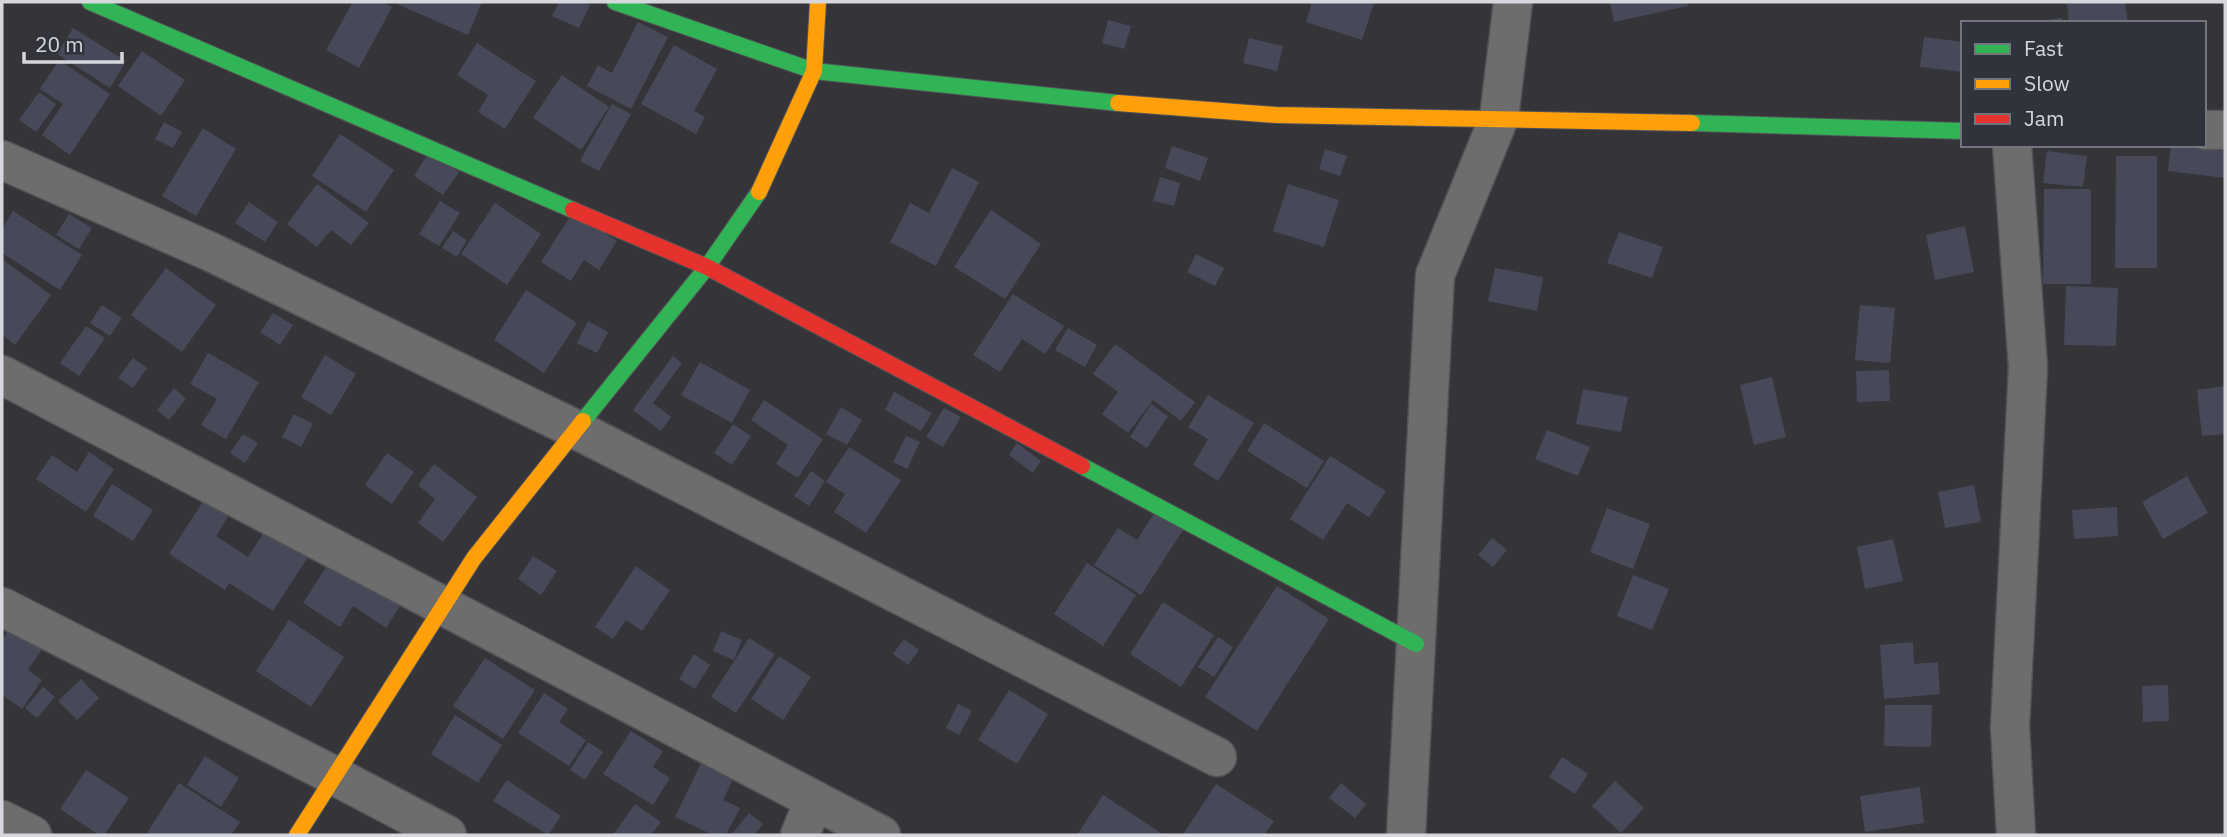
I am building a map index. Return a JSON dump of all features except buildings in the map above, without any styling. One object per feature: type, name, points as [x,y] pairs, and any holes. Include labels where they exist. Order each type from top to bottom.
[{"type":"street","points":[[90,2],[707,267],[1416,644]]},
{"type":"street","points":[[615,2],[814,71],[1107,102],[1276,115],[1499,118],[1961,131]]},
{"type":"street","points":[[298,835],[474,558],[707,267],[764,185],[814,71],[817,2]]},
{"type":"street","points":[[1406,835],[1435,275],[1499,118],[1513,2]]},
{"type":"street","points":[[2206,130],[2225,130]]},
{"type":"street","points":[[2012,147],[2028,367],[2010,727],[2016,835]]},
{"type":"street","points":[[2,160],[211,252],[577,430],[1217,757]]},
{"type":"street","points":[[2,375],[881,835]]},
{"type":"street","points":[[2,607],[447,835]]},
{"type":"street","points":[[800,835],[814,800]]},
{"type":"street","points":[[2,820],[32,835]]},
{"type":"traffic: fast","points":[[90,2],[573,210]]},
{"type":"traffic: fast","points":[[615,2],[814,71],[1118,103]]},
{"type":"traffic: fast","points":[[1692,123],[1961,131]]},
{"type":"traffic: fast","points":[[583,421],[707,267],[759,192]]},
{"type":"traffic: fast","points":[[1082,466],[1416,644]]},
{"type":"traffic: slow","points":[[759,192],[814,71],[818,2]]},
{"type":"traffic: slow","points":[[1118,103],[1276,115],[1692,123]]},
{"type":"traffic: slow","points":[[297,835],[474,558],[583,421]]},
{"type":"traffic: jam","points":[[573,210],[707,267],[1082,466]]}]
